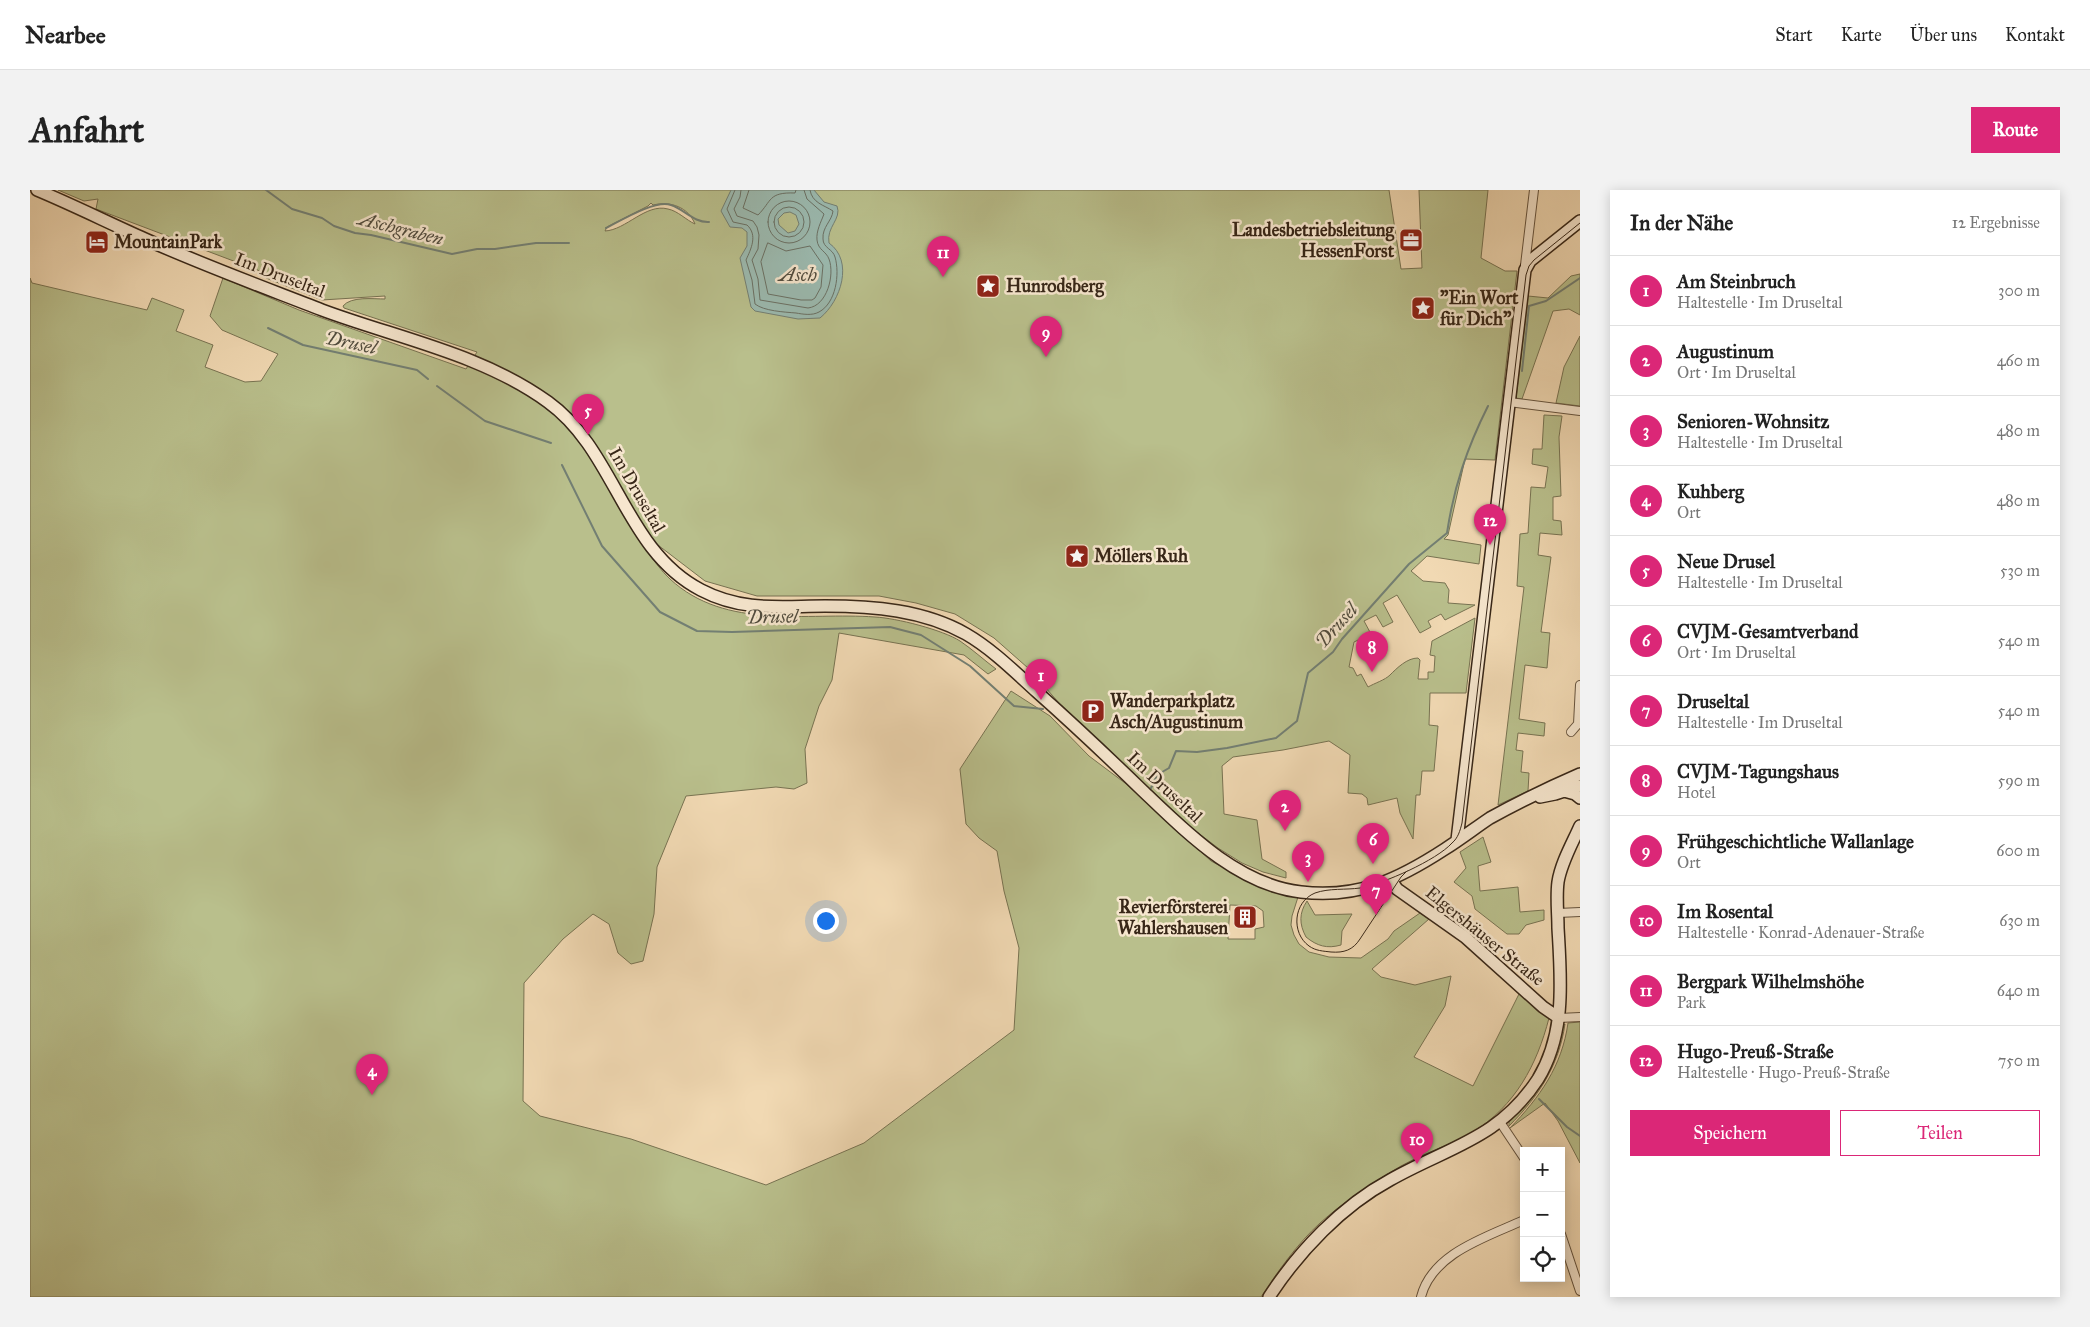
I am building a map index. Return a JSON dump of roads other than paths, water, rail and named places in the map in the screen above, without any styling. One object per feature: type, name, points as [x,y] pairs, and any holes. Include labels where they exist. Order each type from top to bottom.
[{"type":"main road","name":"Im Druseltal","points":[[37,190],[224,272],[328,312],[427,345],[519,382],[552,405],[568,419],[593,449],[648,546],[675,572],[701,590],[735,603],[765,608],[824,606],[878,608],[912,614],[944,623],[968,635],[1030,686],[1213,854],[1250,875],[1280,888],[1303,892],[1347,892],[1391,880],[1446,848],[1494,816],[1580,774]]},
{"type":"main road","points":[[1457,840],[1525,270],[1530,261],[1580,221]]},
{"type":"main road","name":"Im Druseltal","points":[[1530,798],[1560,793],[1580,786]]},
{"type":"main road","points":[[1560,793],[1575,794],[1580,798]]},
{"type":"main road","points":[[1269,1297],[1311,1244],[1345,1211],[1389,1180],[1473,1140],[1500,1122],[1515,1108],[1539,1077],[1551,1050],[1559,1018],[1561,988],[1558,883],[1564,859],[1580,826]]},
{"type":"main road","name":"Elgershäuser Straße","points":[[1391,880],[1397,889],[1465,937],[1543,1007],[1559,1018]]},
{"type":"street","points":[[1525,270],[1534,190]]},
{"type":"street","points":[[1509,402],[1580,411]]},
{"type":"street","points":[[1570,732],[1578,724],[1580,685]]},
{"type":"street","points":[[1558,913],[1580,912]]},
{"type":"street","points":[[1559,1018],[1580,1017]]},
{"type":"street","points":[[1500,1122],[1520,1152]]},
{"type":"street","points":[[1420,1297],[1424,1285],[1440,1264],[1465,1247],[1520,1222]]},
{"type":"street","points":[[1562,1237],[1580,1292],[1572,1297]]},
{"type":"water","name":"Asch","points":[[731,190],[814,190],[824,202],[837,206],[838,211],[830,232],[829,243],[837,251],[841,260],[843,270],[842,281],[834,302],[820,318],[798,319],[755,311],[751,307],[740,258],[747,246],[747,232],[742,228],[730,227],[721,211]],"holes":[[[790,212],[796,215],[799,224],[795,231],[788,233],[779,225],[778,219],[784,213]]]},
{"type":"waterway","name":"Aschgraben","points":[[266,190],[292,209],[322,218],[334,226],[355,233],[452,254],[477,249],[495,249],[536,243],[569,243]]},
{"type":"waterway","name":"Aschgraben","points":[[606,228],[638,212],[664,204],[676,207],[694,218],[709,222]]},
{"type":"waterway","name":"Drusel","points":[[1522,371],[1529,306],[1546,301],[1580,278]]},
{"type":"waterway","name":"Drusel","points":[[268,328],[303,345],[417,370],[428,379]]},
{"type":"waterway","name":"Drusel","points":[[437,386],[485,421],[551,443]]},
{"type":"waterway","name":"Drusel","points":[[1151,788],[1157,775],[1169,768],[1176,751],[1197,752],[1276,738],[1297,721],[1308,673],[1333,652],[1342,639],[1409,564],[1447,533],[1453,499],[1462,468],[1488,406]]},
{"type":"waterway","name":"Drusel","points":[[562,465],[602,546],[660,612],[697,631],[732,632],[890,627],[921,635],[970,666],[1014,706],[1043,709]]},
{"type":"waterway","points":[[1539,1099],[1567,1127],[1580,1136]]},
{"type":"tram line","points":[[1407,871],[1401,877],[1360,939],[1348,950],[1340,952],[1317,950],[1309,946],[1299,934],[1297,918],[1302,903],[1308,897],[1326,890],[1370,886],[1395,876],[1435,857],[1445,850],[1460,832],[1526,275],[1529,266],[1534,260],[1580,223]]},
{"type":"place","name":"Landesbetriebsleitung HessenForst","points":[[1411,240]]},
{"type":"place","name":"MountainPark","points":[[97,242]]},
{"type":"place","name":"Bergpark Wilhelmshöhe","points":[[943,277]]},
{"type":"place","name":"Hunrodsberg","points":[[988,286]]},
{"type":"place","name":"\"Ein Wort für Dich\"","points":[[1423,308]]},
{"type":"place","name":"Frühgeschichtliche Wallanlage","points":[[1046,357]]},
{"type":"place","name":"Neue Drusel","points":[[588,435]]},
{"type":"place","name":"Hugo-Preuß-Straße","points":[[1490,545]]},
{"type":"place","name":"Möllers Ruh","points":[[1077,556]]},
{"type":"place","name":"CVJM-Tagungshaus","points":[[1372,672]]},
{"type":"place","name":"Am Steinbruch","points":[[1041,700]]},
{"type":"place","name":"Wanderparkplatz Asch/Augustinum","points":[[1093,711]]},
{"type":"place","name":"Augustinum","points":[[1285,831]]},
{"type":"place","name":"CVJM-Gesamtverband","points":[[1373,864]]},
{"type":"place","name":"Senioren-Wohnsitz","points":[[1308,882]]},
{"type":"place","name":"Druseltal","points":[[1376,915]]},
{"type":"place","name":"Revierförsterei Wahlershausen","points":[[1245,917]]},
{"type":"place","name":"Kuhberg","points":[[372,1095]]},
{"type":"place","name":"Im Rosental","points":[[1417,1164]]}]
